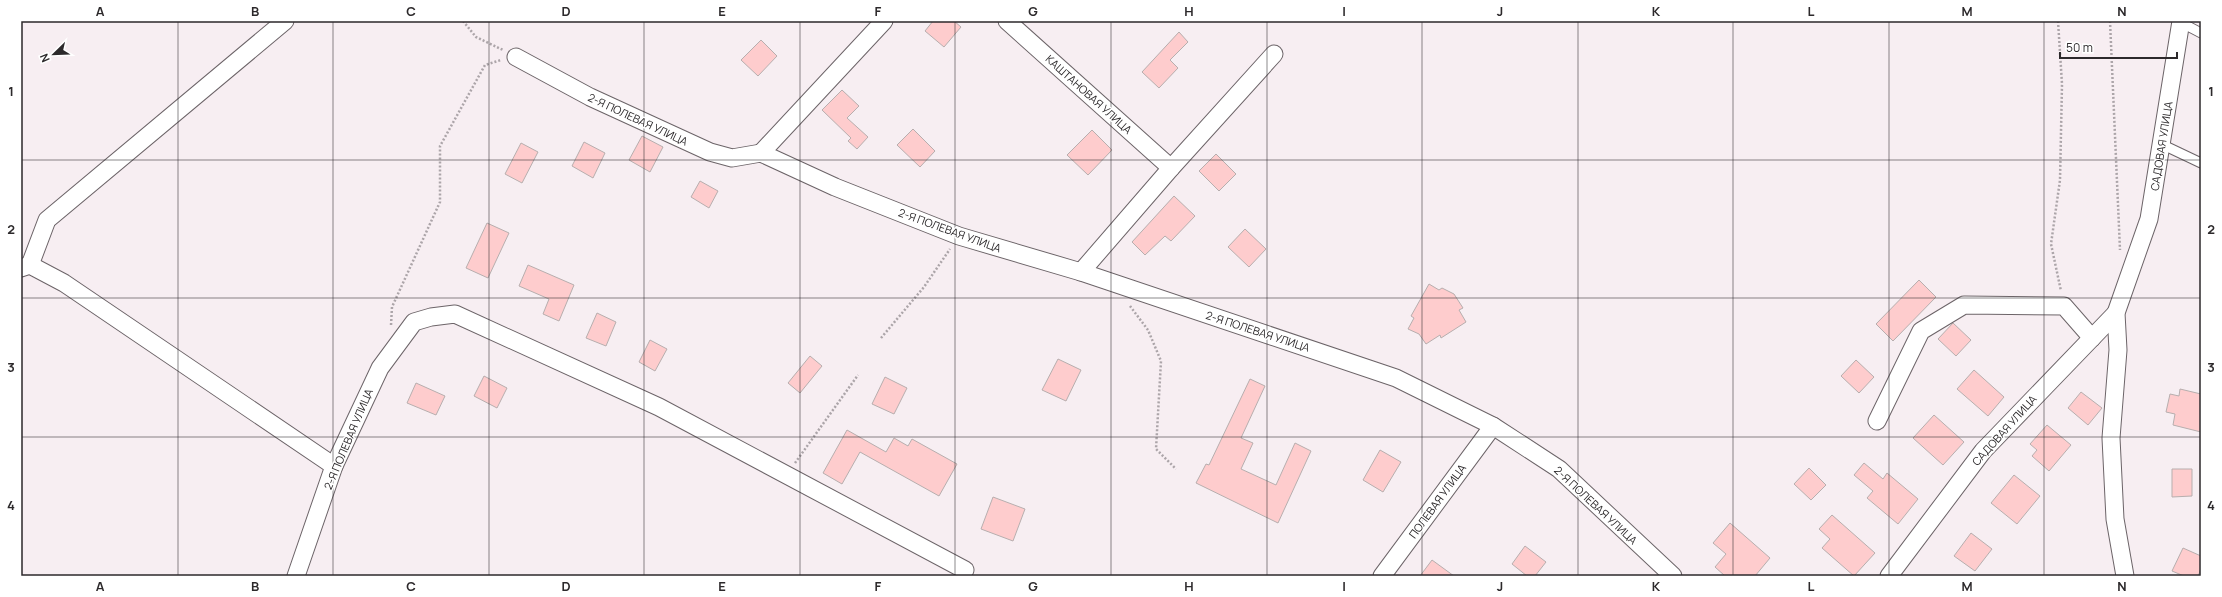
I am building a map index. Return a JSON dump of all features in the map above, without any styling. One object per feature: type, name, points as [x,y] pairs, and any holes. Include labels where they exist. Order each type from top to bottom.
[{"type":"street","points":[[285,21],[47,220],[26,266],[64,283],[334,466]]},
{"type":"street","points":[[761,153],[884,21]]},
{"type":"street","name":"КАШТАНОВАЯ УЛИЦА","points":[[1007,21],[1171,168]]},
{"type":"street","name":"САДОВАЯ УЛИЦА","points":[[2125,576],[2115,519],[2111,438],[2118,350],[2116,313],[2149,219],[2181,22]]},
{"type":"street","points":[[1081,272],[1171,168],[1274,54]]},
{"type":"street","name":"2-Я ПОЛЕВАЯ УЛИЦА","points":[[516,57],[590,97],[710,152],[732,158],[761,153],[835,187],[959,236],[1081,272],[1396,378],[1492,426],[1560,469],[1673,576]]},
{"type":"street","points":[[1877,421],[1921,331],[1964,305],[2064,306],[2092,338]]},
{"type":"street","name":"САДОВАЯ УЛИЦА","points":[[1889,576],[1983,451],[2116,313]]},
{"type":"street","name":"2-Я ПОЛЕВАЯ УЛИЦА","points":[[296,576],[334,466],[380,368],[391,351],[414,322],[431,317],[455,314],[659,407],[965,570]]},
{"type":"street","name":"ПОЛЕВАЯ УЛИЦА","points":[[1382,576],[1492,426]]},
{"type":"lane","points":[[2181,22],[2201,33]]},
{"type":"lane","points":[[2161,144],[2201,163]]},
{"type":"path","points":[[463,21],[476,37],[516,57]]},
{"type":"path","points":[[2058,21],[2062,84],[2060,180],[2051,244],[2064,306]]},
{"type":"path","points":[[2110,21],[2120,258]]},
{"type":"path","points":[[391,351],[392,307],[440,202],[440,146],[485,65],[516,57]]},
{"type":"path","points":[[881,338],[924,287],[959,236]]},
{"type":"path","points":[[1126,302],[1148,330],[1161,361],[1156,449],[1176,469]]},
{"type":"path","points":[[787,474],[858,375]]},
{"type":"building","points":[[933,21],[954,21],[961,27],[944,47],[925,31]]},
{"type":"building","points":[[1179,32],[1188,42],[1170,60],[1178,68],[1159,88],[1142,72]]},
{"type":"building","points":[[761,40],[777,56],[758,76],[741,60]]},
{"type":"building","points":[[842,90],[859,106],[847,118],[868,137],[857,149],[848,141],[851,138],[822,110]]},
{"type":"building","points":[[913,129],[935,151],[920,167],[897,145]]},
{"type":"building","points":[[1092,130],[1112,150],[1088,175],[1067,155]]},
{"type":"building","points":[[642,136],[663,147],[650,172],[629,160]]},
{"type":"building","points":[[584,142],[605,153],[593,178],[572,166]]},
{"type":"building","points":[[521,143],[538,152],[522,183],[505,174]]},
{"type":"building","points":[[1216,154],[1236,174],[1219,191],[1199,171]]},
{"type":"building","points":[[700,181],[718,191],[709,208],[691,197]]},
{"type":"building","points":[[1174,196],[1195,216],[1171,241],[1165,236],[1145,255],[1132,242]]},
{"type":"building","points":[[487,223],[509,233],[488,278],[466,268]]},
{"type":"building","points":[[1245,229],[1266,249],[1249,267],[1228,247]]},
{"type":"building","points":[[528,265],[574,285],[559,321],[543,314],[549,299],[519,286]]},
{"type":"building","points":[[1919,280],[1936,297],[1893,341],[1876,324]]},
{"type":"building","points":[[1429,284],[1439,290],[1442,288],[1454,294],[1463,308],[1459,310],[1466,322],[1441,338],[1440,335],[1426,344],[1419,334],[1408,329],[1414,318],[1411,316]]},
{"type":"building","points":[[597,313],[616,322],[606,346],[586,338]]},
{"type":"building","points":[[1953,323],[1971,340],[1956,356],[1938,339]]},
{"type":"building","points":[[650,340],[667,349],[655,371],[639,362]]},
{"type":"building","points":[[810,356],[822,366],[800,393],[788,383]]},
{"type":"building","points":[[1058,359],[1081,370],[1066,401],[1042,390]]},
{"type":"building","points":[[1856,360],[1874,377],[1859,393],[1841,376]]},
{"type":"building","points":[[1974,370],[2004,397],[1988,416],[1957,389]]},
{"type":"building","points":[[484,376],[507,388],[497,408],[474,396]]},
{"type":"building","points":[[885,377],[907,388],[894,414],[872,404]]},
{"type":"building","points":[[1250,379],[1265,386],[1241,438],[1253,443],[1241,469],[1276,485],[1295,443],[1311,451],[1278,523],[1196,483],[1206,464],[1209,465]]},
{"type":"building","points":[[416,383],[445,396],[436,415],[407,403]]},
{"type":"building","points":[[2180,389],[2201,394],[2201,432],[2173,425],[2175,414],[2166,412],[2170,394],[2179,396]]},
{"type":"building","points":[[2081,392],[2102,408],[2088,425],[2068,408]]},
{"type":"building","points":[[1934,415],[1964,442],[1943,465],[1913,438]]},
{"type":"building","points":[[2047,425],[2071,445],[2049,471],[2032,456],[2037,450],[2030,444]]},
{"type":"building","points":[[847,430],[886,452],[894,438],[908,446],[912,439],[957,464],[939,496],[860,452],[842,484],[823,473]]},
{"type":"building","points":[[1380,450],[1401,462],[1383,492],[1363,480]]},
{"type":"building","points":[[1864,463],[1883,479],[1887,473],[1918,499],[1898,524],[1867,498],[1873,491],[1854,475]]},
{"type":"building","points":[[1809,468],[1826,485],[1811,500],[1794,484]]},
{"type":"building","points":[[2172,469],[2192,469],[2192,496],[2172,497]]},
{"type":"building","points":[[2014,475],[2040,496],[2017,524],[1991,503]]},
{"type":"building","points":[[993,497],[1025,509],[1013,541],[981,529]]},
{"type":"building","points":[[1832,515],[1875,553],[1854,576],[1822,548],[1830,539],[1819,529]]},
{"type":"building","points":[[1730,523],[1770,558],[1755,576],[1725,576],[1715,567],[1726,554],[1713,543]]},
{"type":"building","points":[[1971,533],[1992,549],[1975,571],[1954,556]]},
{"type":"building","points":[[1525,546],[1546,562],[1535,576],[1527,576],[1512,564]]},
{"type":"building","points":[[2183,548],[2201,556],[2201,569],[2198,576],[2184,576],[2172,571]]},
{"type":"building","points":[[1432,560],[1454,576],[1420,576]]}]
